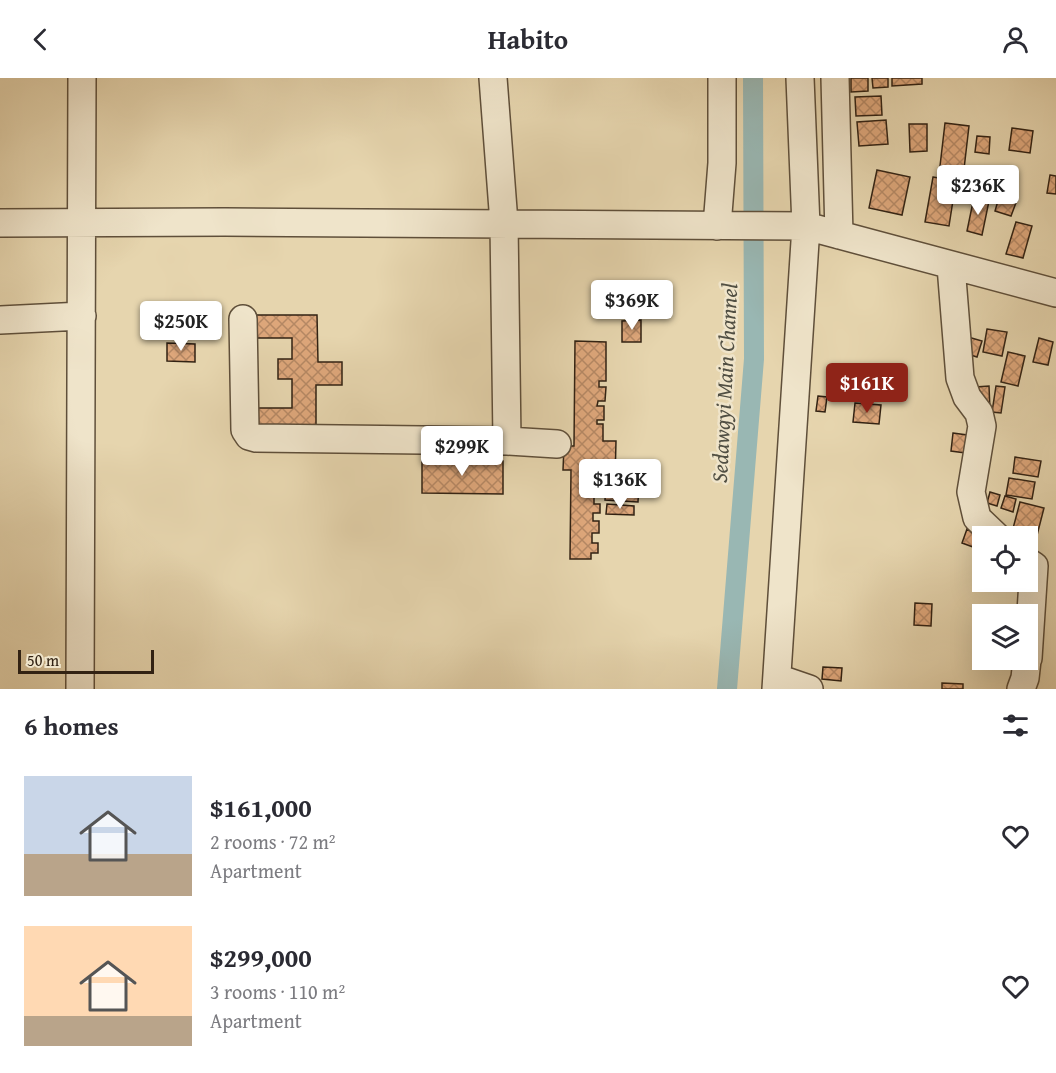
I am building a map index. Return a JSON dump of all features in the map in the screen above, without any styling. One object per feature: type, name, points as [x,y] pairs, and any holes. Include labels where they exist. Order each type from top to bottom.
[{"type":"street","points":[[80,689],[82,78]]},
{"type":"street","points":[[493,78],[504,224],[507,441]]},
{"type":"street","points":[[722,78],[723,225]]},
{"type":"street","points":[[800,78],[797,226],[777,683],[808,689]]},
{"type":"street","points":[[835,78],[839,235]]},
{"type":"street","points":[[0,223],[236,222],[797,226],[839,235],[1056,293]]},
{"type":"street","points":[[951,266],[960,378],[982,426],[971,492],[977,518],[985,526]]},
{"type":"street","points":[[0,320],[82,316]]},
{"type":"street","points":[[243,319],[245,430],[249,436],[256,438],[507,441],[557,444]]},
{"type":"street","points":[[1021,689],[1026,670]]},
{"type":"building","points":[[851,78],[868,78],[868,91],[851,92]]},
{"type":"building","points":[[872,78],[888,78],[888,87],[873,88]]},
{"type":"building","points":[[892,78],[922,78],[922,84],[892,86]]},
{"type":"building","points":[[881,96],[882,115],[856,116],[855,97]]},
{"type":"building","points":[[886,120],[888,144],[859,146],[857,122]]},
{"type":"building","points":[[945,123],[969,126],[964,169],[940,166]]},
{"type":"building","points":[[909,124],[927,124],[927,151],[910,152]]},
{"type":"building","points":[[1012,128],[1033,131],[1030,153],[1009,150]]},
{"type":"building","points":[[977,136],[990,137],[989,154],[975,152]]},
{"type":"building","points":[[974,169],[993,172],[990,190],[971,188]]},
{"type":"building","points":[[877,170],[910,177],[902,215],[869,208]]},
{"type":"building","points":[[1050,175],[1056,176],[1056,194],[1047,193]]},
{"type":"building","points":[[933,177],[956,181],[949,226],[925,222]]},
{"type":"building","points":[[1000,194],[1017,200],[1011,216],[995,211]]},
{"type":"building","points":[[974,197],[989,201],[982,235],[967,231]]},
{"type":"building","points":[[1016,222],[1032,226],[1023,258],[1006,254]]},
{"type":"building","points":[[248,315],[317,315],[318,362],[342,362],[342,385],[316,385],[316,429],[254,430],[254,408],[292,408],[292,379],[278,379],[278,359],[292,359],[292,338],[248,338]]},
{"type":"building","points":[[641,320],[641,342],[622,342],[622,321]]},
{"type":"building","points":[[987,329],[1007,332],[1002,356],[983,352]]},
{"type":"building","points":[[968,337],[982,341],[977,357],[964,353]]},
{"type":"building","points":[[1039,338],[1053,342],[1048,365],[1033,362]]},
{"type":"building","points":[[575,341],[606,342],[606,381],[599,381],[599,387],[606,387],[605,401],[598,401],[597,406],[604,406],[604,420],[597,420],[597,424],[603,424],[603,441],[616,441],[615,481],[601,481],[601,497],[594,496],[594,504],[600,504],[600,513],[593,513],[593,521],[599,521],[599,533],[592,533],[592,543],[598,543],[598,553],[591,553],[591,559],[570,559],[571,470],[563,470],[564,446],[574,446]]},
{"type":"building","points":[[167,343],[195,344],[195,362],[167,361]]},
{"type":"building","points":[[1008,352],[1025,356],[1018,386],[1001,382]]},
{"type":"building","points":[[989,386],[990,410],[976,387]]},
{"type":"building","points":[[996,386],[1005,387],[1001,413],[992,412]]},
{"type":"building","points":[[818,396],[827,397],[825,412],[816,411]]},
{"type":"building","points":[[855,403],[881,405],[879,424],[853,422]]},
{"type":"building","points":[[953,433],[967,435],[965,453],[951,451]]},
{"type":"building","points":[[1015,457],[1041,461],[1038,477],[1013,473]]},
{"type":"building","points":[[422,460],[503,461],[503,494],[422,493]]},
{"type":"building","points":[[1009,478],[1035,482],[1032,499],[1006,495]]},
{"type":"building","points":[[606,483],[639,485],[638,502],[605,500]]},
{"type":"building","points":[[990,492],[1000,495],[997,506],[987,503]]},
{"type":"building","points":[[1005,496],[1016,499],[1013,512],[1001,508]]},
{"type":"building","points":[[1020,502],[1044,508],[1038,531],[1038,526],[1014,526]]},
{"type":"building","points":[[607,504],[634,506],[634,515],[606,514]]},
{"type":"building","points":[[967,529],[972,531],[972,547],[962,543]]},
{"type":"building","points":[[915,603],[932,604],[931,626],[914,625]]},
{"type":"building","points":[[823,667],[842,668],[841,681],[822,679]]},
{"type":"building","points":[[942,683],[963,684],[963,689],[942,689]]},
{"type":"waterway","name":"Sedawgyi Main Channel","points":[[727,689],[754,359],[753,78]]}]
